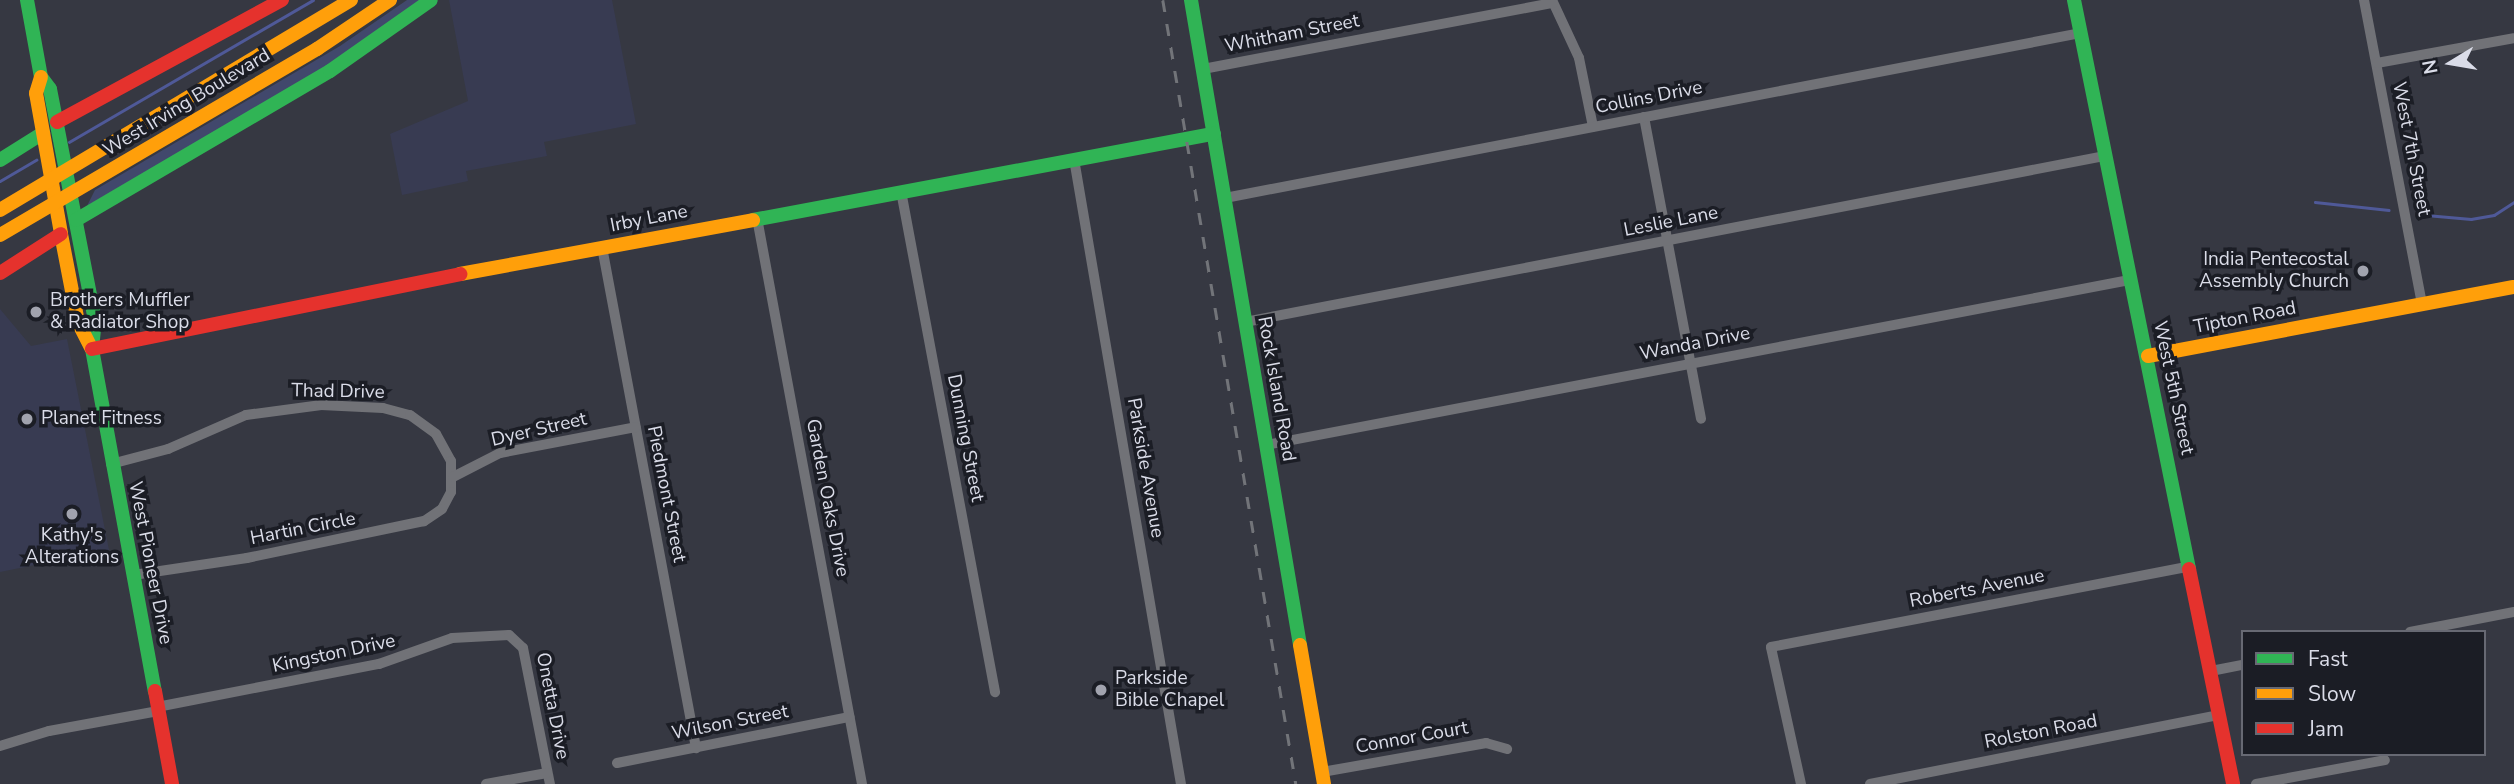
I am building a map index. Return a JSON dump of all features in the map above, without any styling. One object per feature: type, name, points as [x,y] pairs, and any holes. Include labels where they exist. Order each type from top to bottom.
[{"type":"street","points":[[27,0],[41,77],[50,89],[66,170]]},
{"type":"street","name":"West Irving Boulevard","points":[[58,122],[282,0]]},
{"type":"street","name":"West Irving Boulevard","points":[[0,210],[351,0]]},
{"type":"street","name":"West Irving Boulevard","points":[[0,235],[317,49],[390,0]]},
{"type":"street","points":[[76,220],[339,66],[431,0]]},
{"type":"street","name":"Rock Island Road","points":[[1191,0],[1323,778]]},
{"type":"street","name":"West 5th Street","points":[[2074,0],[2233,784]]},
{"type":"street","name":"West 7th Street","points":[[2364,0],[2422,304]]},
{"type":"street","points":[[1553,1],[1581,64],[1593,127]]},
{"type":"street","name":"Whitham Street","points":[[1203,69],[1553,1]]},
{"type":"street","name":"Collins Drive","points":[[1224,198],[2081,33]]},
{"type":"street","points":[[2377,63],[2514,38]]},
{"type":"street","points":[[41,77],[36,93],[52,179]]},
{"type":"street","points":[[1644,117],[1701,419]]},
{"type":"street","points":[[0,160],[43,133]]},
{"type":"street","name":"Irby Lane","points":[[92,349],[603,247],[1214,134]]},
{"type":"street","name":"Leslie Lane","points":[[1245,321],[2105,156]]},
{"type":"street","name":"Parkside Avenue","points":[[1074,159],[1181,784]]},
{"type":"street","name":"West Pioneer Drive","points":[[66,170],[95,320],[92,349],[111,464],[172,784]]},
{"type":"street","name":"West Pioneer Drive","points":[[52,179],[78,322],[92,349]]},
{"type":"street","name":"Dunning Street","points":[[901,191],[995,692]]},
{"type":"street","name":"Garden Oaks Drive","points":[[757,218],[862,784]]},
{"type":"street","points":[[0,274],[61,234]]},
{"type":"street","name":"Piedmont Street","points":[[603,247],[696,748]]},
{"type":"street","name":"Wanda Drive","points":[[1266,445],[2129,280]]},
{"type":"street","name":"Tipton Road","points":[[2148,356],[2514,287]]},
{"type":"street","name":"Thad Drive","points":[[111,464],[168,449],[246,415],[293,407],[350,405],[396,411],[419,419],[447,451],[453,477]]},
{"type":"street","name":"Dyer Street","points":[[453,477],[500,453],[636,427]]},
{"type":"street","name":"Hartin Circle","points":[[133,575],[247,558],[424,521],[443,509],[453,477]]},
{"type":"street","name":"Roberts Avenue","points":[[1801,784],[1772,647],[2190,566]]},
{"type":"street","points":[[2420,630],[2514,612]]},
{"type":"street","name":"Kingston Drive","points":[[0,746],[49,731],[379,664],[452,638],[516,637]]},
{"type":"street","name":"Onetta Drive","points":[[516,637],[523,648],[550,784]]},
{"type":"street","points":[[2211,671],[2241,665]]},
{"type":"street","name":"Rolston Road","points":[[1870,784],[2219,715]]},
{"type":"street","name":"Wilson Street","points":[[617,763],[850,717]]},
{"type":"street","name":"Connor Court","points":[[1323,778],[1486,743],[1507,749]]},
{"type":"street","points":[[2256,784],[2385,760]]},
{"type":"street","points":[[486,784],[547,773]]},
{"type":"shaded area","points":[[407,0],[424,0],[339,60],[87,206],[95,190],[340,46]]},
{"type":"shaded area","points":[[449,0],[612,0],[636,124],[544,142],[547,156],[466,171],[468,181],[402,195],[390,134],[468,101]]},
{"type":"shaded area","points":[[0,309],[31,346],[67,339],[109,550],[0,572]]},
{"type":"waterway","points":[[69,142],[313,0]]},
{"type":"waterway","points":[[0,181],[36,160]]},
{"type":"waterway","points":[[2315,202],[2389,210]]},
{"type":"waterway","points":[[2426,215],[2471,219],[2494,215],[2514,202]]},
{"type":"railway","points":[[1163,0],[1296,784]]},
{"type":"traffic: fast","points":[[27,0],[41,77],[50,89],[95,320],[92,349],[155,691]]},
{"type":"traffic: fast","points":[[76,220],[330,71],[431,0]]},
{"type":"traffic: fast","points":[[1191,0],[1300,645]]},
{"type":"traffic: fast","points":[[2074,0],[2189,569]]},
{"type":"traffic: fast","points":[[0,160],[43,133]]},
{"type":"traffic: fast","points":[[753,220],[1214,134]]},
{"type":"traffic: slow","points":[[0,210],[351,0]]},
{"type":"traffic: slow","points":[[0,235],[317,49],[390,0]]},
{"type":"traffic: slow","points":[[41,77],[36,93],[61,234],[78,322],[91,348]]},
{"type":"traffic: slow","points":[[460,274],[753,220]]},
{"type":"traffic: slow","points":[[2148,356],[2514,287]]},
{"type":"traffic: slow","points":[[1300,645],[1324,784]]},
{"type":"traffic: jam","points":[[57,122],[282,0]]},
{"type":"traffic: jam","points":[[0,273],[61,234]]},
{"type":"traffic: jam","points":[[92,349],[460,274]]},
{"type":"traffic: jam","points":[[2189,569],[2233,784]]},
{"type":"traffic: jam","points":[[155,691],[172,784]]},
{"type":"place","name":"India Pentecostal Assembly Church","points":[[2363,271]]},
{"type":"place","name":"Brothers Muffler & Radiator Shop","points":[[36,312]]},
{"type":"place","name":"Planet Fitness","points":[[27,419]]},
{"type":"place","name":"Kathy's Alterations","points":[[72,514]]},
{"type":"place","name":"Parkside Bible Chapel","points":[[1101,690]]}]
